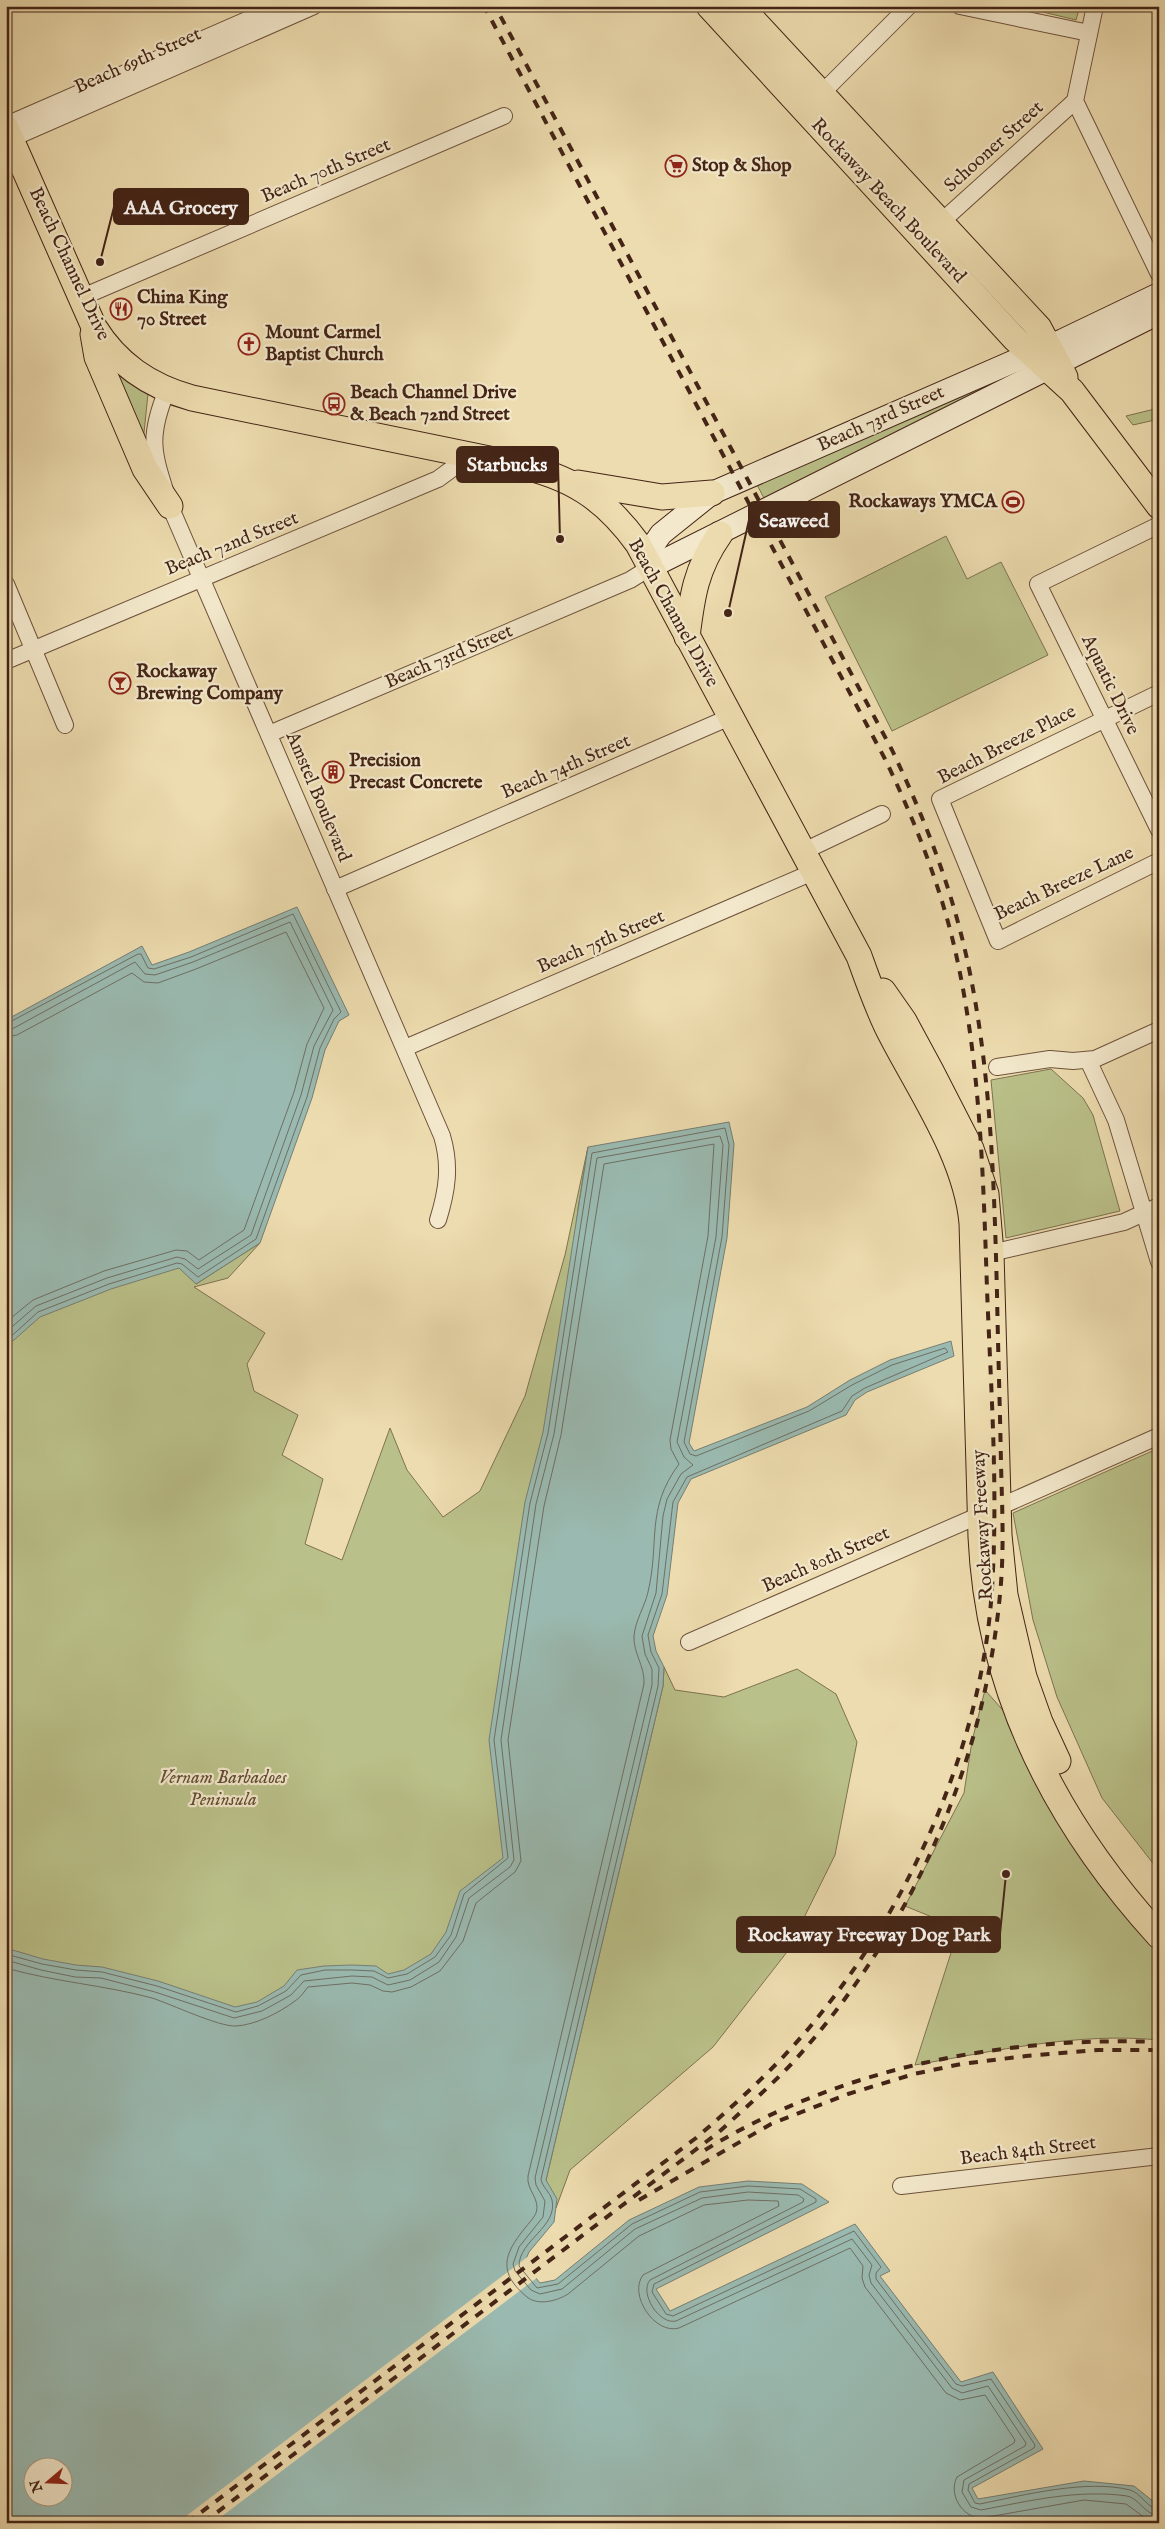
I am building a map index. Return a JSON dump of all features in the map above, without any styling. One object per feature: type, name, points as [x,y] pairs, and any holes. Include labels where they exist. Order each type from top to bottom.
[{"type":"main road","name":"Rockaway Beach Boulevard","points":[[709,6],[940,223],[1039,328],[1046,358]]},
{"type":"main road","name":"Rockaway Beach Boulevard","points":[[740,6],[813,103],[1046,358],[1159,506]]},
{"type":"main road","name":"Beach Channel Drive","points":[[7,133],[85,309],[106,346],[122,363],[144,379],[167,390],[207,402],[531,468],[571,482],[613,514],[631,534],[642,568],[688,637],[859,956],[904,1021],[923,1075]]},
{"type":"main road","points":[[85,309],[96,356],[145,469],[170,506]]},
{"type":"main road","points":[[571,482],[662,496],[712,493]]},
{"type":"main road","points":[[688,637],[693,593],[699,571],[720,534]]},
{"type":"main road","name":"Rockaway Freeway","points":[[923,1075],[971,1149],[980,1172],[988,1205],[991,1253],[989,1511],[983,1577],[990,1625],[1003,1672],[1022,1724],[1047,1778],[1075,1829],[1123,1896],[1159,1936]]},
{"type":"main road","name":"Rockaway Freeway","points":[[923,1075],[958,1164],[969,1201],[989,1511],[1000,1552],[1008,1616],[1018,1656],[1040,1722],[1067,1779],[1094,1826],[1118,1860],[1159,1911]]},
{"type":"street","name":"Beach 69th Street","points":[[7,133],[279,6]]},
{"type":"street","name":"Beach 69th Street","points":[[7,133],[314,6]]},
{"type":"street","points":[[813,103],[909,6]]},
{"type":"street","points":[[960,6],[1089,33]]},
{"type":"street","points":[[1095,6],[1075,100],[1159,274]]},
{"type":"street","name":"Schooner Street","points":[[940,223],[1075,100]]},
{"type":"street","name":"Beach 70th Street","points":[[85,309],[504,116]]},
{"type":"street","name":"Beach 73rd Street","points":[[269,734],[720,534],[1046,358],[1159,294]]},
{"type":"street","name":"Beach 73rd Street","points":[[642,568],[662,534],[712,493],[1159,313]]},
{"type":"street","name":"Amstel Boulevard","points":[[167,390],[156,421],[154,437],[158,466],[170,506],[445,1144],[448,1183],[438,1220]]},
{"type":"street","name":"Beach 72nd Street","points":[[6,661],[438,479],[453,468],[464,453]]},
{"type":"street","name":"Aquatic Drive","points":[[1159,525],[1038,584],[1159,830]]},
{"type":"street","points":[[6,584],[65,725]]},
{"type":"street","name":"Beach Breeze Place","points":[[969,870],[940,800],[1159,693]]},
{"type":"street","name":"Beach 74th Street","points":[[335,889],[730,717]]},
{"type":"street","name":"Beach 75th Street","points":[[405,1048],[808,862],[882,814]]},
{"type":"street","name":"Beach Breeze Lane","points":[[969,870],[998,941],[1159,862]]},
{"type":"street","points":[[997,1067],[1050,1058],[1088,1060],[1111,1054],[1159,1030]]},
{"type":"street","points":[[1088,1060],[1116,1120],[1159,1262]]},
{"type":"street","points":[[991,1253],[1114,1225],[1159,1206]]},
{"type":"street","name":"Beach 80th Street","points":[[689,1642],[1159,1436]]},
{"type":"street","name":"Beach 84th Street","points":[[902,2186],[1159,2156]]},
{"type":"green space","points":[[1018,6],[1080,6],[1076,20]]},
{"type":"green space","points":[[107,364],[148,394],[143,442]]},
{"type":"green space","points":[[1005,373],[1008,381],[765,500],[756,483]]},
{"type":"green space","points":[[1159,408],[1159,419],[1133,425],[1126,416]]},
{"type":"green space","points":[[946,536],[967,579],[1001,562],[1048,655],[892,731],[825,597]]},
{"type":"green space","points":[[1051,1069],[1083,1098],[1093,1115],[1120,1211],[1006,1238],[991,1080]]},
{"type":"green space","name":"Vernam Barbadoes Peninsula","points":[[588,1147],[578,1208],[520,1855],[463,1959],[264,2022],[6,1967],[6,1325],[175,1262],[196,1284],[260,1243],[228,1278],[194,1287],[265,1333],[247,1364],[254,1391],[298,1415],[282,1455],[323,1479],[305,1544],[342,1560],[390,1428],[407,1470],[443,1517],[480,1491],[525,1396],[565,1255]]},
{"type":"green space","points":[[1159,1448],[1159,1871],[1102,1798],[1057,1697],[1033,1620],[1013,1513]]},
{"type":"green space","points":[[664,1667],[675,1690],[724,1697],[797,1669],[836,1694],[857,1742],[835,1855],[787,1952],[713,2047],[570,2170],[556,2208],[546,2180],[663,1686]]},
{"type":"green space","points":[[985,1690],[1008,1716],[1073,1846],[1105,1892],[1159,1950],[1159,2040],[1128,2038],[1036,2044],[915,2065],[959,1928],[905,1906],[964,1793],[972,1741]]},
{"type":"water","points":[[297,907],[349,1015],[339,1021],[325,1050],[312,1098],[260,1243],[196,1284],[179,1268],[111,1289],[40,1317],[6,1347],[6,1020],[142,946],[152,965],[189,952]]},
{"type":"water","points":[[729,1122],[734,1144],[727,1238],[689,1443],[694,1451],[807,1407],[850,1380],[890,1360],[951,1341],[954,1356],[867,1392],[855,1400],[846,1415],[691,1479],[678,1503],[667,1595],[653,1636],[656,1651],[664,1667],[663,1686],[546,2180],[557,2199],[554,2222],[529,2252],[524,2264],[540,2283],[555,2280],[629,2220],[699,2187],[748,2181],[802,2184],[829,2202],[656,2289],[670,2311],[855,2224],[890,2271],[880,2276],[961,2382],[993,2372],[1043,2449],[972,2488],[978,2499],[1084,2481],[1134,2486],[1159,2506],[1159,2523],[6,2523],[6,1948],[43,1959],[76,1965],[102,1967],[158,1981],[235,2007],[257,2002],[284,1986],[297,1970],[324,1966],[376,1966],[388,1974],[404,1970],[431,1954],[446,1932],[460,1891],[503,1858],[489,1740],[525,1502],[543,1432],[588,1147]]},
{"type":"pier","points":[[530,2255],[527,2264],[538,2277],[213,2523],[177,2523]]},
{"type":"railway","points":[[187,2523],[696,2138],[760,2080],[804,2034],[851,1973],[882,1925],[910,1875],[934,1822],[955,1768],[972,1713],[984,1657],[991,1602],[994,1446],[984,1199],[978,1110],[974,1065],[961,977],[938,888],[914,823],[885,759],[484,6]]},
{"type":"railway","points":[[203,2523],[719,2132],[795,2060],[837,2009],[875,1955],[908,1898],[937,1838],[961,1777],[979,1713],[993,1649],[1001,1583],[1003,1523],[997,1293],[990,1125],[975,1000],[967,959],[945,878],[926,826],[892,750],[495,6]]},
{"type":"railway","points":[[705,2150],[757,2122],[811,2098],[866,2078],[924,2063],[982,2052],[1041,2045],[1159,2042]]},
{"type":"railway","points":[[639,2200],[771,2124],[848,2094],[914,2074],[961,2064],[1026,2056],[1098,2050],[1159,2050]]},
{"type":"place","name":"Stop & Shop","points":[[676,166]]},
{"type":"place","name":"AAA Grocery","points":[[100,262]]},
{"type":"place","name":"China King 70 Street","points":[[121,309]]},
{"type":"place","name":"Mount Carmel Baptist Church","points":[[249,344]]},
{"type":"place","name":"Beach Channel Drive & Beach 72nd Street","points":[[334,404]]},
{"type":"place","name":"Rockaways YMCA","points":[[1013,502]]},
{"type":"place","name":"Starbucks","points":[[560,539]]},
{"type":"place","name":"Seaweed","points":[[728,613]]},
{"type":"place","name":"Rockaway Brewing Company","points":[[120,683]]},
{"type":"place","name":"Precision Precast Concrete","points":[[333,772]]},
{"type":"place","name":"Rockaway Freeway Dog Park","points":[[1006,1874]]}]
